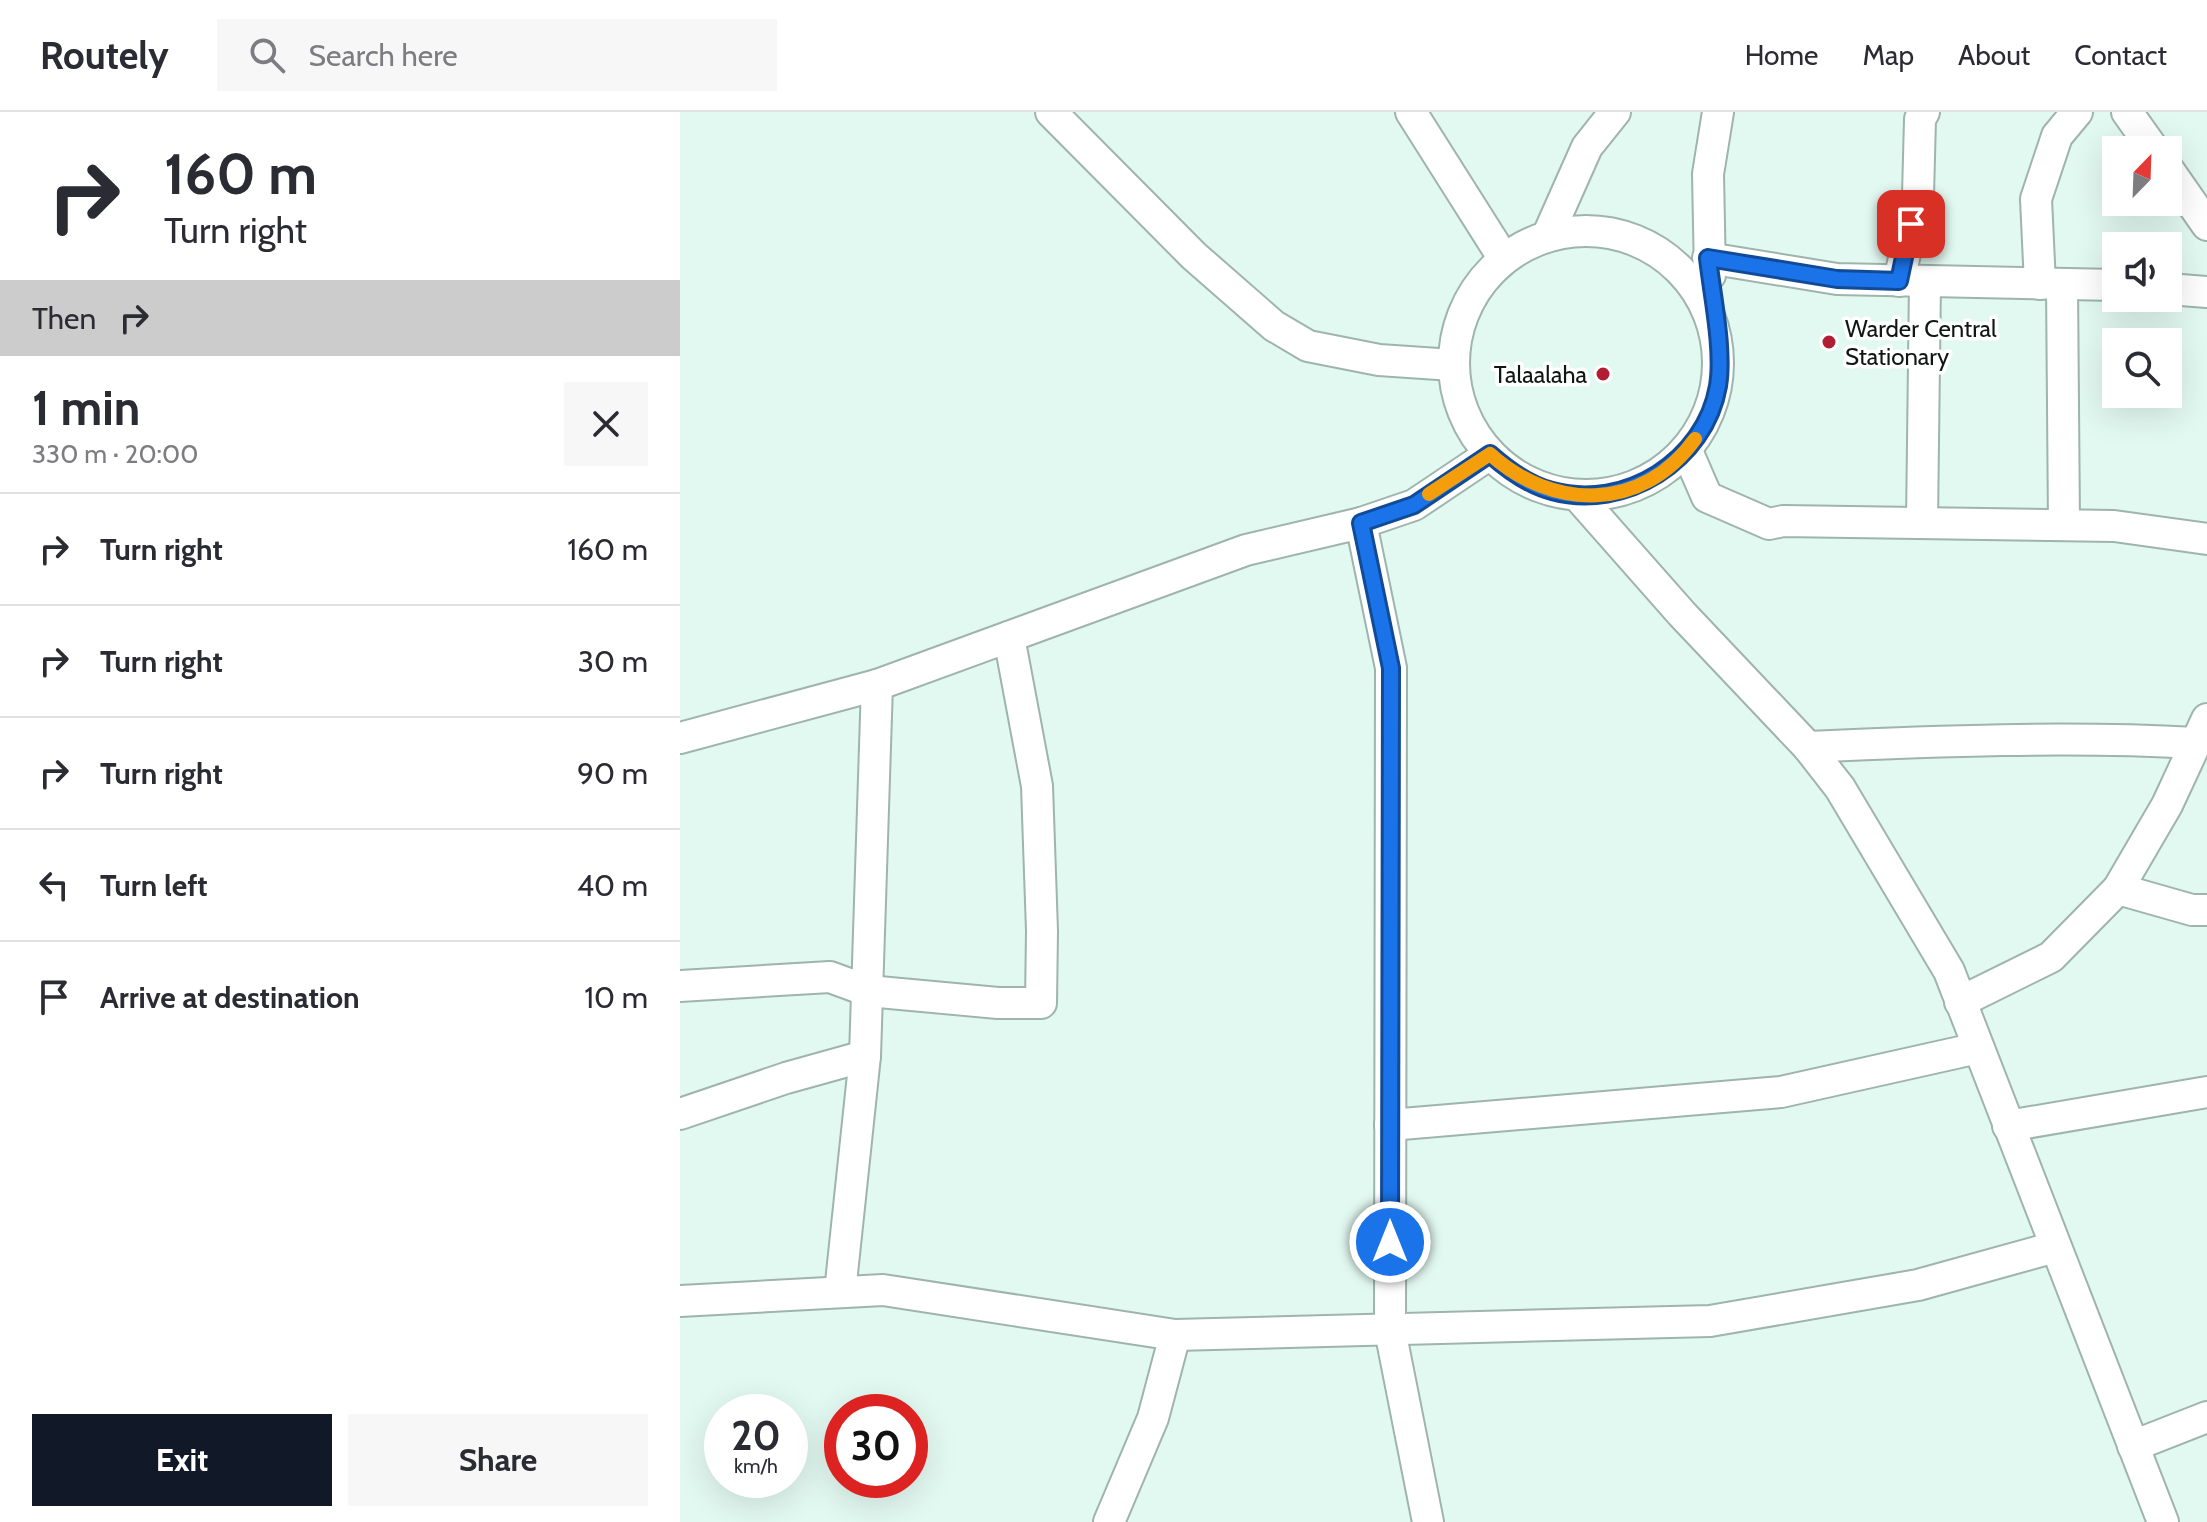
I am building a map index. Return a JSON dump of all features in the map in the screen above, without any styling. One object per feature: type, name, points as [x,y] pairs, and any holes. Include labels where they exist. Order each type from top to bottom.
[{"type":"street","points":[[1051,112],[1194,256],[1274,326],[1308,346],[1379,360],[1453,365]]},
{"type":"street","points":[[1411,112],[1504,259]]},
{"type":"street","points":[[1547,237],[1587,147],[1615,112]]},
{"type":"street","points":[[1716,337],[1709,313],[1690,282],[1664,256],[1620,235],[1596,231],[1571,232],[1525,246],[1504,259],[1486,276],[1472,296],[1455,341],[1453,365],[1456,390],[1463,413],[1490,454],[1529,483],[1553,492],[1602,495],[1637,485],[1668,468],[1687,451],[1706,420],[1718,385],[1719,361],[1708,258],[1708,174],[1718,112]]},
{"type":"street","points":[[1922,523],[1912,281],[1920,119],[1924,112]]},
{"type":"street","points":[[2064,525],[2051,284],[2036,199],[2057,136],[2077,112]]},
{"type":"street","points":[[2127,112],[2144,136]]},
{"type":"street","points":[[2182,189],[2207,225]]},
{"type":"street","points":[[1708,258],[1837,279],[2102,285]]},
{"type":"street","points":[[2182,290],[2207,292]]},
{"type":"street","points":[[1687,451],[1707,497],[1769,524],[1783,521],[2114,526],[2207,539]]},
{"type":"street","points":[[680,738],[877,685],[1246,550],[1361,523],[1414,505],[1490,454]]},
{"type":"street","points":[[1577,495],[1682,614],[1808,747],[1840,788],[1949,971],[2163,1522]]},
{"type":"street","points":[[1361,523],[1391,668],[1390,1330],[1428,1522]]},
{"type":"street","points":[[680,986],[830,977],[868,991],[998,1003],[1041,1003],[1037,786],[1009,637]]},
{"type":"street","points":[[840,1292],[865,1056],[877,685]]},
{"type":"street","points":[[1808,747],[1962,740],[2135,740],[2201,731]]},
{"type":"street","points":[[1960,1002],[2051,957],[2118,889],[2167,805],[2201,731]]},
{"type":"street","points":[[2118,889],[2192,910],[2207,910]]},
{"type":"street","points":[[1390,1125],[1781,1092],[1978,1048]]},
{"type":"street","points":[[680,1114],[786,1078],[865,1056]]},
{"type":"street","points":[[2008,1126],[2207,1092]]},
{"type":"street","points":[[680,1301],[883,1290],[1175,1335],[1710,1321],[1918,1285],[2055,1247]]},
{"type":"street","points":[[1109,1522],[1153,1418],[1175,1335]]},
{"type":"street","points":[[2133,1446],[2207,1417]]},
{"type":"slow traffic","points":[[1429,494],[1490,454],[1529,483],[1553,492],[1602,495],[1648,481],[1668,468],[1695,439]]},
{"type":"place","name":"Warder Central Stationary","points":[[1829,342]]},
{"type":"place","name":"Talaalaha","points":[[1603,374]]},
{"type":"route","points":[[1390,1242],[1391,668],[1361,523],[1414,505],[1490,454],[1529,483],[1553,492],[1602,495],[1648,481],[1687,451],[1712,409],[1718,385],[1719,361],[1708,258],[1837,279],[1899,281],[1911,224]]}]
